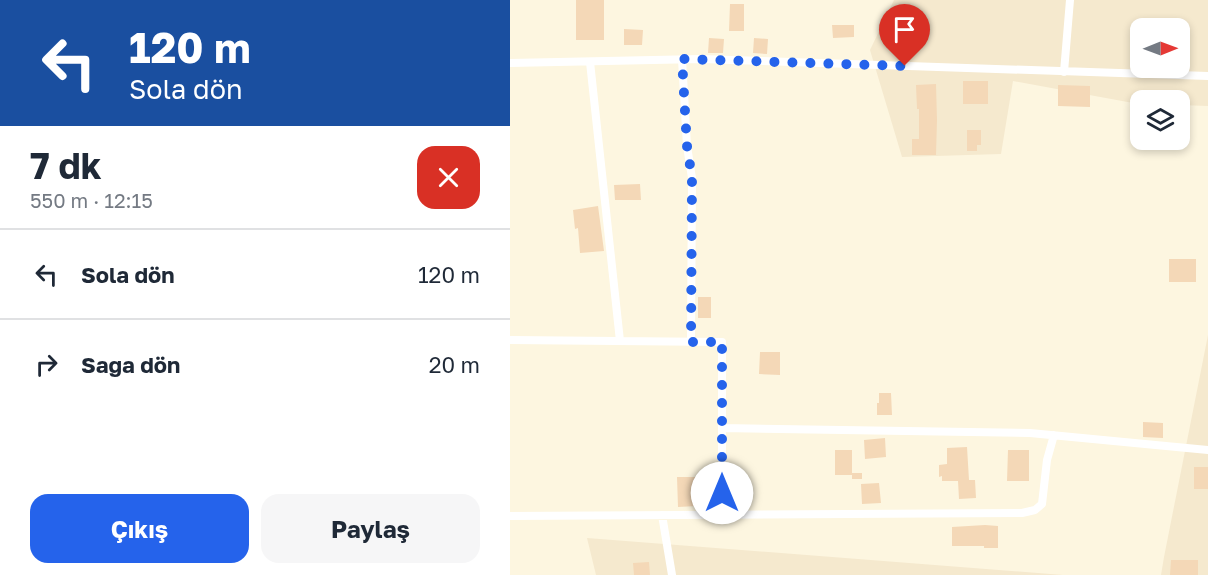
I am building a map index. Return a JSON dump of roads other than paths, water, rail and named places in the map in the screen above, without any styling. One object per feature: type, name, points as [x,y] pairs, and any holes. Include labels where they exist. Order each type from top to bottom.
[{"type":"street","points":[[1064,72],[1070,0]]},
{"type":"street","points":[[682,59],[687,146],[692,178],[691,342]]},
{"type":"street","points":[[510,63],[682,59],[1208,76]]},
{"type":"street","points":[[590,62],[620,341]]},
{"type":"street","points":[[510,340],[722,342],[722,514]]},
{"type":"street","points":[[722,428],[1018,433],[1208,450]]},
{"type":"street","points":[[510,516],[1022,513],[1035,510],[1042,504],[1047,460],[1054,435]]},
{"type":"street","points":[[662,515],[672,575]]}]
